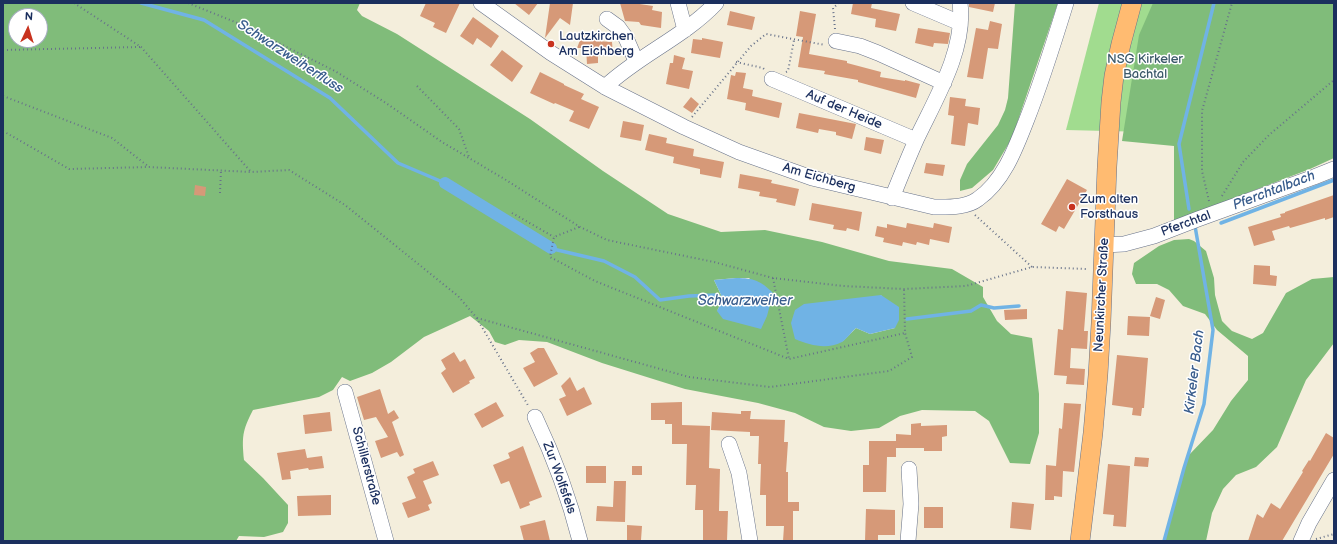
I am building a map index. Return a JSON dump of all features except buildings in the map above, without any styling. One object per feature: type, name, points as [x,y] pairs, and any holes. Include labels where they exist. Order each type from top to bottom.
[{"type":"main road","name":"Neunkircher Straße","points":[[1080,541],[1093,433],[1104,272],[1111,102],[1114,76],[1132,3]]},
{"type":"street","name":"Am Eichberg","points":[[482,3],[551,53],[605,87],[684,127],[739,152],[812,178],[934,207],[964,205],[977,200],[988,191],[1009,162],[1041,84],[1066,3]]},
{"type":"street","points":[[678,3],[685,30]]},
{"type":"street","points":[[605,87],[636,61],[685,30],[708,12],[716,3]]},
{"type":"street","points":[[913,3],[960,23]]},
{"type":"street","points":[[892,198],[916,140],[944,83],[954,58],[960,23],[960,3]]},
{"type":"street","points":[[607,19],[618,26],[626,38],[636,61]]},
{"type":"street","points":[[836,41],[860,46],[878,53],[944,83]]},
{"type":"street","name":"Auf der Heide","points":[[772,79],[916,140]]},
{"type":"street","name":"Pferchtal","points":[[1104,245],[1124,244],[1154,236],[1217,207],[1314,177],[1334,169]]},
{"type":"street","name":"Schillerstraße","points":[[345,392],[386,541]]},
{"type":"street","name":"Zur Wolfsfels","points":[[535,416],[553,455],[566,490],[580,541]]},
{"type":"street","points":[[729,444],[739,473],[750,541]]},
{"type":"street","points":[[908,541],[911,504],[909,469]]},
{"type":"street","points":[[1307,540],[1308,523],[1334,480]]},
{"type":"path","points":[[74,3],[141,47],[251,172]]},
{"type":"path","points":[[188,3],[240,24],[335,72],[386,103],[442,142],[506,180],[580,227],[607,240],[714,262],[773,278],[843,286],[904,289],[966,286],[1032,267],[1087,269],[1104,272]]},
{"type":"path","points":[[1232,3],[1202,111],[1202,171],[1207,196],[1217,207],[1243,162],[1264,140],[1334,80]]},
{"type":"path","points":[[684,127],[751,46],[766,34],[794,40]]},
{"type":"path","points":[[3,50],[141,47]]},
{"type":"path","points":[[417,86],[459,129],[469,158]]},
{"type":"path","points":[[3,96],[112,138],[150,167]]},
{"type":"path","points":[[3,131],[69,169],[150,167],[251,172],[289,170],[345,205],[458,296],[476,318],[535,416]]},
{"type":"path","points":[[220,193],[221,170]]},
{"type":"path","points":[[964,205],[1032,267]]},
{"type":"path","points":[[512,213],[554,237]]},
{"type":"path","points":[[554,237],[580,227]]},
{"type":"path","points":[[554,237],[550,257],[589,277],[789,359],[905,333]]},
{"type":"path","points":[[773,278],[789,359]]},
{"type":"path","points":[[476,318],[690,377],[770,387],[889,371],[912,357],[905,333],[904,289]]},
{"type":"path","points":[[1307,540],[1334,534]]},
{"type":"green space","points":[[3,3],[360,3],[357,10],[362,16],[397,34],[530,119],[603,171],[668,214],[721,232],[765,230],[822,242],[889,261],[952,269],[983,287],[983,297],[997,321],[1011,334],[1032,338],[1039,394],[1039,433],[1030,464],[1010,463],[989,421],[975,411],[922,410],[900,416],[879,428],[851,431],[824,427],[795,413],[758,403],[685,389],[602,363],[547,342],[519,340],[505,345],[495,342],[489,331],[470,316],[424,337],[391,362],[372,373],[350,381],[342,377],[333,390],[319,397],[253,410],[244,434],[244,460],[288,505],[288,523],[283,532],[264,537],[239,536],[236,541],[3,541]],"holes":[[[750,278],[717,311],[723,299],[714,280]],[[881,295],[895,328],[870,334],[856,328],[842,342]]]},
{"type":"green space","points":[[1015,3],[1058,3],[1012,138],[993,170],[972,188],[960,191],[960,180],[967,164],[998,125],[1005,110],[1008,98]]},
{"type":"green space","name":"NSG Kirkeler Bachtal","points":[[1099,3],[1229,3],[1189,133],[1066,130]]},
{"type":"green space","points":[[1153,3],[1334,3],[1334,158],[1310,169],[1174,221],[1174,146],[1122,141],[1139,35]]},
{"type":"green space","points":[[1189,239],[1194,241],[1206,251],[1214,278],[1215,295],[1222,321],[1232,331],[1252,339],[1263,333],[1286,293],[1312,279],[1334,277],[1334,343],[1306,380],[1277,447],[1256,467],[1236,475],[1223,489],[1212,513],[1206,541],[1163,541],[1188,456],[1213,430],[1231,401],[1248,380],[1248,356],[1217,330],[1205,314],[1183,306],[1169,290],[1157,284],[1136,284],[1132,274],[1134,263],[1159,246],[1174,240]]},
{"type":"water","name":"Schwarzweiher","points":[[736,278],[757,281],[773,293],[767,316],[761,329],[723,319],[717,311],[723,299],[714,280]]},
{"type":"water","points":[[881,295],[899,307],[899,320],[895,328],[870,334],[856,328],[842,342],[830,346],[812,345],[795,339],[791,323],[795,310],[804,304]]},
{"type":"waterway","name":"Schwarzweiherfluss","points":[[141,3],[204,20],[330,98],[398,163],[445,183]]},
{"type":"waterway","name":"Kirkeler Bach","points":[[1189,209],[1179,144],[1214,3]]},
{"type":"waterway","name":"Pferchtalbach","points":[[1221,223],[1334,180]]},
{"type":"waterway","name":"Schwarzweiherfluss","points":[[445,183],[551,248]]},
{"type":"waterway","name":"Kirkeler Bach","points":[[1164,541],[1184,468],[1204,404],[1213,330],[1195,226]]},
{"type":"waterway","name":"Schwarzweiherfluss","points":[[553,249],[604,261],[635,277],[660,300],[689,296],[716,295],[725,301]]},
{"type":"waterway","name":"Schwarzweiherfluss","points":[[907,319],[971,311],[981,305],[994,308],[1019,306]]},
{"type":"place","name":"Lautzkirchen Am Eichberg","points":[[551,44]]},
{"type":"place","name":"Zum alten Forsthaus","points":[[1072,207]]}]
